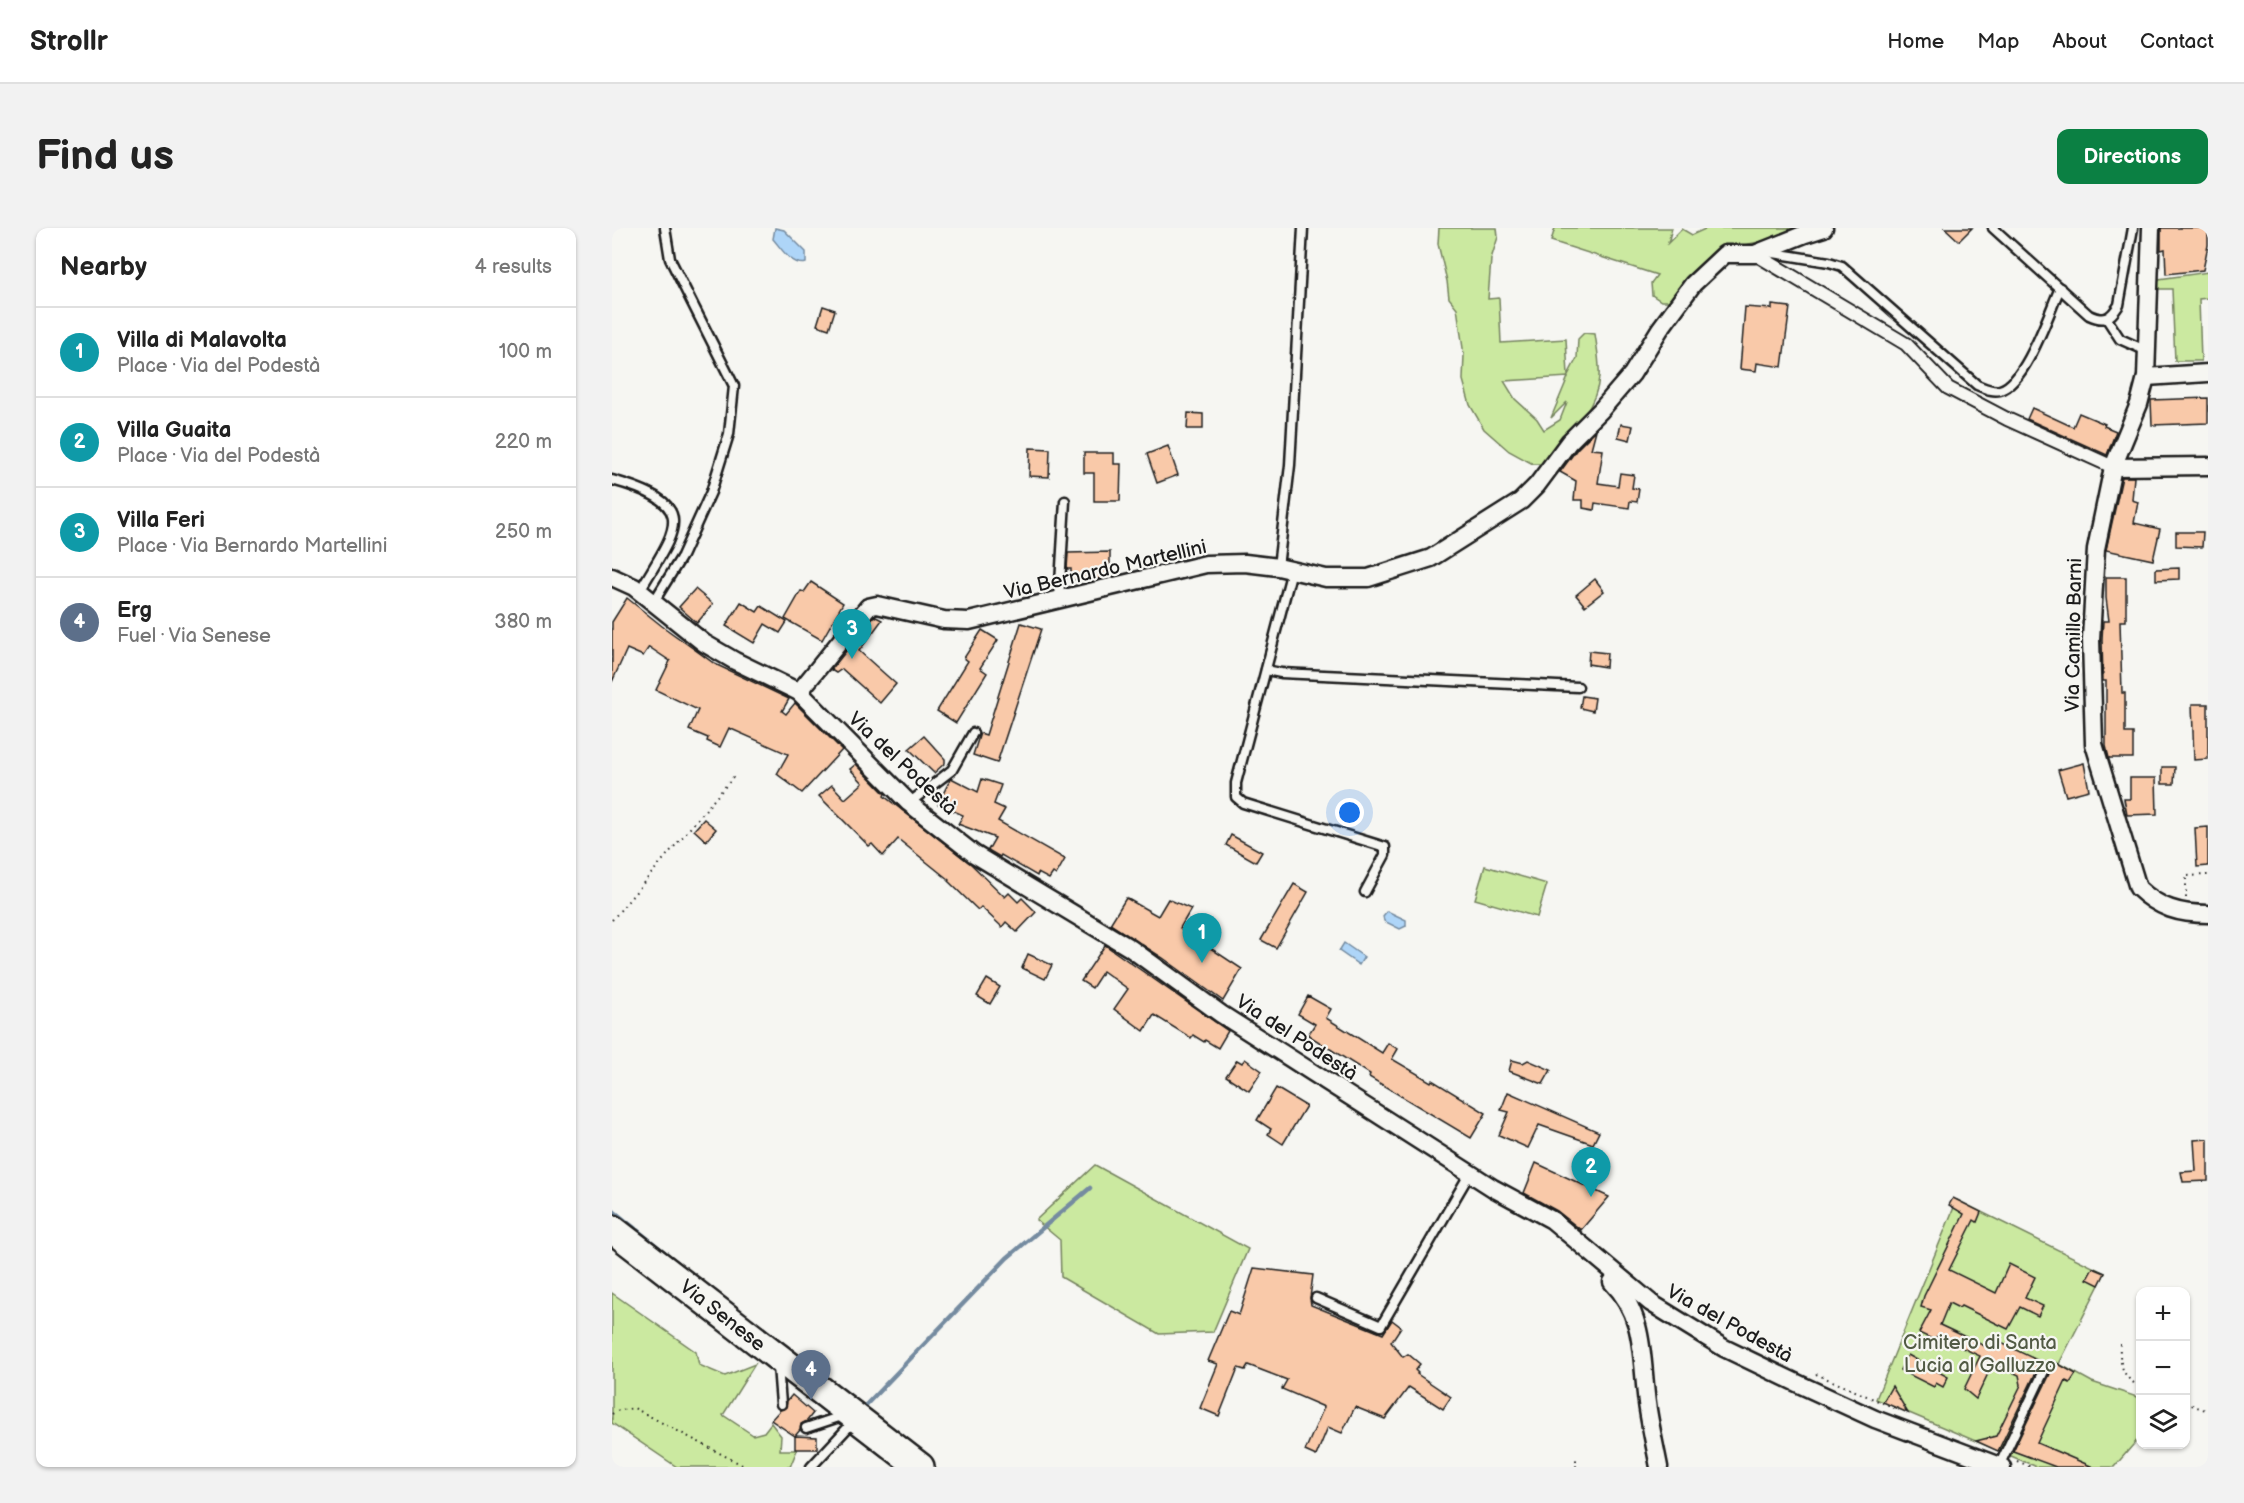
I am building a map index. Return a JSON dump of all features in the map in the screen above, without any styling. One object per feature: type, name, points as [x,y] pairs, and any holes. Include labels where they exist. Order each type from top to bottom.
[{"type":"main road","name":"Via Senese","points":[[612,1229],[854,1415],[907,1462]]},
{"type":"street","name":"Via Bernardo Martellini","points":[[799,692],[868,607],[877,605],[944,620],[969,621],[1206,564],[1245,563],[1285,568],[1326,578],[1368,578],[1431,558],[1521,501],[1537,485],[1569,442],[1632,374],[1660,329],[1693,284],[1725,254],[1758,253],[1824,228]]},
{"type":"street","name":"Via Camillo Barni","points":[[2151,228],[2146,377],[2139,404],[2113,467],[2093,574],[2091,639],[2094,744],[2138,888],[2152,901],[2169,909],[2207,914]]},
{"type":"street","points":[[1758,253],[1906,344],[1948,388],[2007,419],[2113,467],[2208,466]]},
{"type":"street","points":[[2146,377],[2208,373]]},
{"type":"street","name":"Via del Podestà","points":[[612,577],[639,592],[704,643],[799,692],[909,803],[974,854],[1130,948],[1221,1014],[1470,1173],[1552,1220],[1651,1303],[1724,1348],[1875,1419],[2000,1466]]},
{"type":"street","points":[[1582,1245],[1594,1264],[1625,1295],[1638,1325],[1647,1404],[1659,1467]]},
{"type":"lane","points":[[653,603],[682,556],[711,492],[729,434],[734,386],[670,259],[665,228]]},
{"type":"lane","points":[[1303,228],[1285,568],[1266,670],[1236,783],[1236,797],[1243,803],[1385,847],[1385,855],[1365,892]]},
{"type":"lane","points":[[1994,228],[2089,315],[2098,319],[2107,318],[2113,314],[2118,305],[2133,228]]},
{"type":"lane","points":[[1758,253],[1829,262],[1842,266],[1977,385],[1992,391],[2002,390],[2024,369],[2060,288]]},
{"type":"lane","points":[[2107,318],[2121,339],[2147,351]]},
{"type":"lane","points":[[612,480],[656,497],[673,513],[674,522],[669,540],[639,592]]},
{"type":"lane","points":[[1059,600],[1065,501]]},
{"type":"lane","points":[[1266,670],[1281,673],[1578,687]]},
{"type":"lane","points":[[909,803],[952,770],[974,733]]},
{"type":"lane","points":[[1316,1298],[1381,1326],[1470,1173]]},
{"type":"lane","points":[[778,1357],[781,1404]]},
{"type":"lane","points":[[2000,1466],[2044,1369]]},
{"type":"lane","points":[[806,1428],[854,1415]]},
{"type":"lane","points":[[812,1467],[854,1415]]},
{"type":"path","points":[[612,920],[735,775]]},
{"type":"path","points":[[2186,907],[2186,876],[2208,875]]},
{"type":"path","points":[[2120,1344],[2119,1362],[2136,1384]]},
{"type":"path","points":[[2190,1405],[2208,1411]]},
{"type":"path","points":[[612,1414],[616,1411],[634,1408],[746,1467]]},
{"type":"path","points":[[1576,1456],[1576,1467]]},
{"type":"green space","points":[[1439,228],[1497,228],[1498,237],[1491,259],[1488,299],[1499,298],[1501,343],[1566,339],[1568,375],[1577,358],[1578,339],[1584,333],[1595,334],[1599,361],[1597,390],[1578,424],[1543,464],[1533,464],[1509,451],[1484,429],[1470,405],[1463,380],[1464,355],[1457,308],[1449,298],[1438,244]],"holes":[[[1568,377],[1551,418],[1567,402],[1560,420],[1544,430],[1537,419],[1515,399],[1504,381]]]},
{"type":"green space","points":[[1555,228],[1672,228],[1668,243],[1682,229],[1692,235],[1707,228],[1811,228],[1734,247],[1674,301],[1661,301],[1652,295],[1651,283],[1657,275],[1551,241]]},
{"type":"green space","points":[[2208,272],[2208,298],[2199,299],[2201,361],[2175,361],[2172,289],[2153,289],[2152,280]]},
{"type":"green space","points":[[1485,866],[1547,884],[1537,917],[1475,899]]},
{"type":"green space","points":[[1095,1165],[1248,1249],[1213,1332],[1159,1334],[1061,1277],[1060,1240],[1036,1220]]},
{"type":"green space","name":"Cimitero di Santa Lucia al Galluzzo","points":[[1957,1200],[2105,1273],[2059,1364],[2092,1382],[2136,1397],[2136,1442],[2114,1467],[2037,1467],[1876,1399]]},
{"type":"green space","points":[[612,1293],[696,1352],[699,1365],[725,1376],[755,1364],[723,1415],[753,1435],[764,1432],[771,1423],[781,1436],[780,1450],[797,1450],[790,1467],[677,1467],[612,1423]]},
{"type":"water","points":[[775,228],[784,230],[806,252],[806,263],[796,262],[783,252],[773,239]]},
{"type":"water","points":[[1387,911],[1406,920],[1406,926],[1400,929],[1384,921],[1383,916]]},
{"type":"water","points":[[1344,943],[1364,957],[1359,965],[1339,951]]},
{"type":"building","points":[[1945,228],[1972,228],[1959,241]]},
{"type":"building","points":[[2161,228],[2208,228],[2208,245],[2203,270],[2166,274],[2165,249],[2161,250]]},
{"type":"building","points":[[1772,305],[1790,307],[1782,367],[1757,363],[1756,371],[1740,369],[1745,307],[1772,309]]},
{"type":"building","points":[[823,306],[835,310],[829,329],[817,325]]},
{"type":"building","points":[[2208,398],[2208,423],[2152,425],[2151,400]]},
{"type":"building","points":[[2032,408],[2073,427],[2079,413],[2105,424],[2104,426],[2116,431],[2107,455],[2027,419]]},
{"type":"building","points":[[1188,413],[1203,414],[1203,429],[1187,429]]},
{"type":"building","points":[[1621,424],[1633,426],[1630,440],[1618,437]]},
{"type":"building","points":[[1596,430],[1591,449],[1603,450],[1598,483],[1618,486],[1620,473],[1634,475],[1632,488],[1639,489],[1637,502],[1630,501],[1629,508],[1595,503],[1594,510],[1583,508],[1583,500],[1574,500],[1576,481],[1560,472],[1577,449]]},
{"type":"building","points":[[1168,446],[1178,475],[1157,483],[1147,454]]},
{"type":"building","points":[[1030,448],[1050,449],[1049,477],[1029,476]]},
{"type":"building","points":[[1084,453],[1114,453],[1114,464],[1121,464],[1120,501],[1094,501],[1094,473],[1084,473]]},
{"type":"building","points":[[2122,477],[2134,477],[2132,500],[2138,502],[2134,523],[2160,529],[2153,560],[2106,550]]},
{"type":"building","points":[[2176,532],[2203,532],[2202,547],[2176,546]]},
{"type":"building","points":[[1110,552],[1110,576],[1071,580],[1071,569],[1067,569],[1068,553]]},
{"type":"building","points":[[2179,568],[2179,579],[2156,580],[2156,569]]},
{"type":"building","points":[[2106,577],[2126,577],[2126,621],[2120,621],[2122,693],[2125,693],[2125,733],[2133,733],[2133,758],[2109,758],[2106,746],[2106,681],[2103,681],[2102,639],[2103,621],[2109,621]]},
{"type":"building","points":[[1595,579],[1604,591],[1585,606],[1576,595]]},
{"type":"building","points":[[811,582],[843,603],[822,640],[785,619],[801,591],[804,592]]},
{"type":"building","points":[[695,589],[713,604],[697,623],[679,607]]},
{"type":"building","points":[[627,598],[715,664],[789,699],[782,711],[786,714],[795,703],[842,750],[802,793],[777,774],[788,754],[729,728],[720,747],[707,741],[708,738],[689,730],[698,710],[656,690],[670,661],[649,647],[643,656],[627,649],[612,682],[612,622]]},
{"type":"building","points":[[741,602],[757,612],[761,606],[787,622],[780,633],[765,624],[754,643],[726,626]]},
{"type":"building","points":[[874,616],[882,620],[859,651],[896,684],[880,703],[842,669],[836,673],[831,670]]},
{"type":"building","points":[[1021,623],[1041,629],[997,763],[973,755],[980,733],[986,735]]},
{"type":"building","points":[[982,630],[998,640],[980,668],[987,673],[956,723],[937,711],[968,661],[964,658]]},
{"type":"building","points":[[1589,651],[1607,653],[1606,667],[1588,664]]},
{"type":"building","points":[[1582,696],[1595,698],[1593,711],[1580,708]]},
{"type":"building","points":[[2192,704],[2208,704],[2208,759],[2194,760]]},
{"type":"building","points":[[924,736],[945,759],[945,763],[934,773],[909,749]]},
{"type":"building","points":[[2084,763],[2089,790],[2066,796],[2058,770]]},
{"type":"building","points":[[856,764],[885,794],[884,796],[971,864],[1005,897],[1009,893],[1018,902],[1022,898],[1036,912],[1017,932],[1006,922],[1002,927],[981,907],[978,910],[949,880],[898,839],[883,856],[872,844],[869,846],[819,796],[832,785],[845,799],[863,783],[850,769]]},
{"type":"building","points":[[2162,767],[2175,767],[2174,784],[2162,784]]},
{"type":"building","points":[[951,778],[978,792],[982,779],[1001,785],[994,804],[1005,809],[998,821],[1065,859],[1056,875],[1053,873],[1049,879],[1038,873],[1037,876],[1001,855],[1000,857],[988,850],[995,838],[958,824],[963,815],[938,804]]},
{"type":"building","points":[[2130,778],[2156,778],[2157,814],[2127,815],[2124,799],[2130,799]]},
{"type":"building","points":[[704,819],[716,829],[706,841],[694,830]]},
{"type":"building","points":[[2208,827],[2208,866],[2197,867],[2195,828]]},
{"type":"building","points":[[1231,835],[1262,852],[1256,862],[1226,845]]},
{"type":"building","points":[[1294,884],[1308,892],[1276,948],[1261,940]]},
{"type":"building","points":[[1126,898],[1158,916],[1168,899],[1191,909],[1180,928],[1242,969],[1223,1001],[1110,924]]},
{"type":"building","points":[[1105,945],[1228,1031],[1218,1048],[1193,1035],[1191,1038],[1154,1015],[1144,1031],[1114,1009],[1128,989],[1103,971],[1092,988],[1081,981]]},
{"type":"building","points":[[1028,954],[1052,965],[1045,979],[1022,968]]},
{"type":"building","points":[[987,979],[1000,987],[990,1004],[977,996]]},
{"type":"building","points":[[1308,996],[1331,1009],[1326,1018],[1382,1053],[1388,1043],[1398,1049],[1392,1059],[1486,1113],[1471,1138],[1369,1077],[1370,1074],[1308,1035],[1315,1024],[1298,1014]]},
{"type":"building","points":[[1245,1059],[1262,1071],[1249,1091],[1226,1076],[1237,1060],[1242,1063]]},
{"type":"building","points":[[1512,1060],[1523,1063],[1528,1060],[1551,1070],[1543,1084],[1509,1071]]},
{"type":"building","points":[[1276,1088],[1306,1106],[1283,1144],[1268,1134],[1271,1129],[1257,1120]]},
{"type":"building","points":[[1508,1092],[1599,1132],[1593,1144],[1539,1125],[1528,1148],[1499,1135],[1509,1112],[1501,1110]]},
{"type":"building","points":[[2208,1139],[2208,1181],[2183,1182],[2181,1172],[2196,1171],[2194,1140]]},
{"type":"building","points":[[1536,1163],[1609,1197],[1581,1230],[1557,1211],[1524,1193]]},
{"type":"building","points":[[1953,1198],[1981,1212],[1977,1222],[1974,1220],[1949,1270],[1996,1293],[2009,1264],[2035,1277],[2025,1298],[2043,1306],[2038,1316],[2020,1307],[2008,1329],[1961,1306],[1959,1308],[1949,1303],[1940,1325],[1991,1349],[1995,1340],[2043,1363],[2039,1366],[1998,1451],[1976,1441],[1996,1436],[2021,1385],[2019,1375],[1993,1363],[1976,1399],[1964,1389],[1980,1356],[1937,1336],[1934,1340],[1919,1333],[1931,1310],[1921,1307],[1924,1296],[1964,1214],[1949,1205]]},
{"type":"building","points":[[1254,1268],[1313,1275],[1311,1305],[1383,1334],[1392,1320],[1401,1327],[1391,1342],[1403,1357],[1408,1354],[1420,1364],[1415,1370],[1417,1374],[1451,1397],[1443,1409],[1409,1387],[1385,1419],[1355,1407],[1342,1433],[1328,1427],[1316,1456],[1305,1451],[1324,1407],[1282,1389],[1287,1380],[1248,1365],[1245,1370],[1238,1368],[1219,1416],[1200,1408],[1218,1364],[1208,1361],[1229,1311],[1239,1315]]},
{"type":"building","points":[[2093,1268],[2105,1273],[2099,1285],[2087,1279]]},
{"type":"building","points":[[1908,1355],[1948,1377],[1943,1387],[1936,1383],[1934,1387],[1900,1370]]},
{"type":"building","points":[[2053,1361],[2076,1374],[2070,1383],[2066,1381],[2037,1443],[2093,1467],[2056,1467],[2013,1451],[2051,1372]]},
{"type":"building","points":[[1892,1386],[1908,1413],[1883,1402]]},
{"type":"building","points":[[792,1395],[813,1413],[807,1421],[801,1424],[795,1436],[771,1420],[786,1407]]},
{"type":"building","points":[[795,1436],[817,1437],[817,1449],[795,1449]]},
{"type":"waterway","points":[[862,1409],[1007,1258],[1090,1188]]},
{"type":"waterway","points":[[612,1210],[679,1264]]},
{"type":"place","name":"Villa Feri","points":[[852,659]]},
{"type":"place","name":"Villa di Malavolta","points":[[1202,963]]},
{"type":"place","name":"Villa Guaita","points":[[1591,1197]]},
{"type":"place","name":"Erg","points":[[811,1400]]}]
